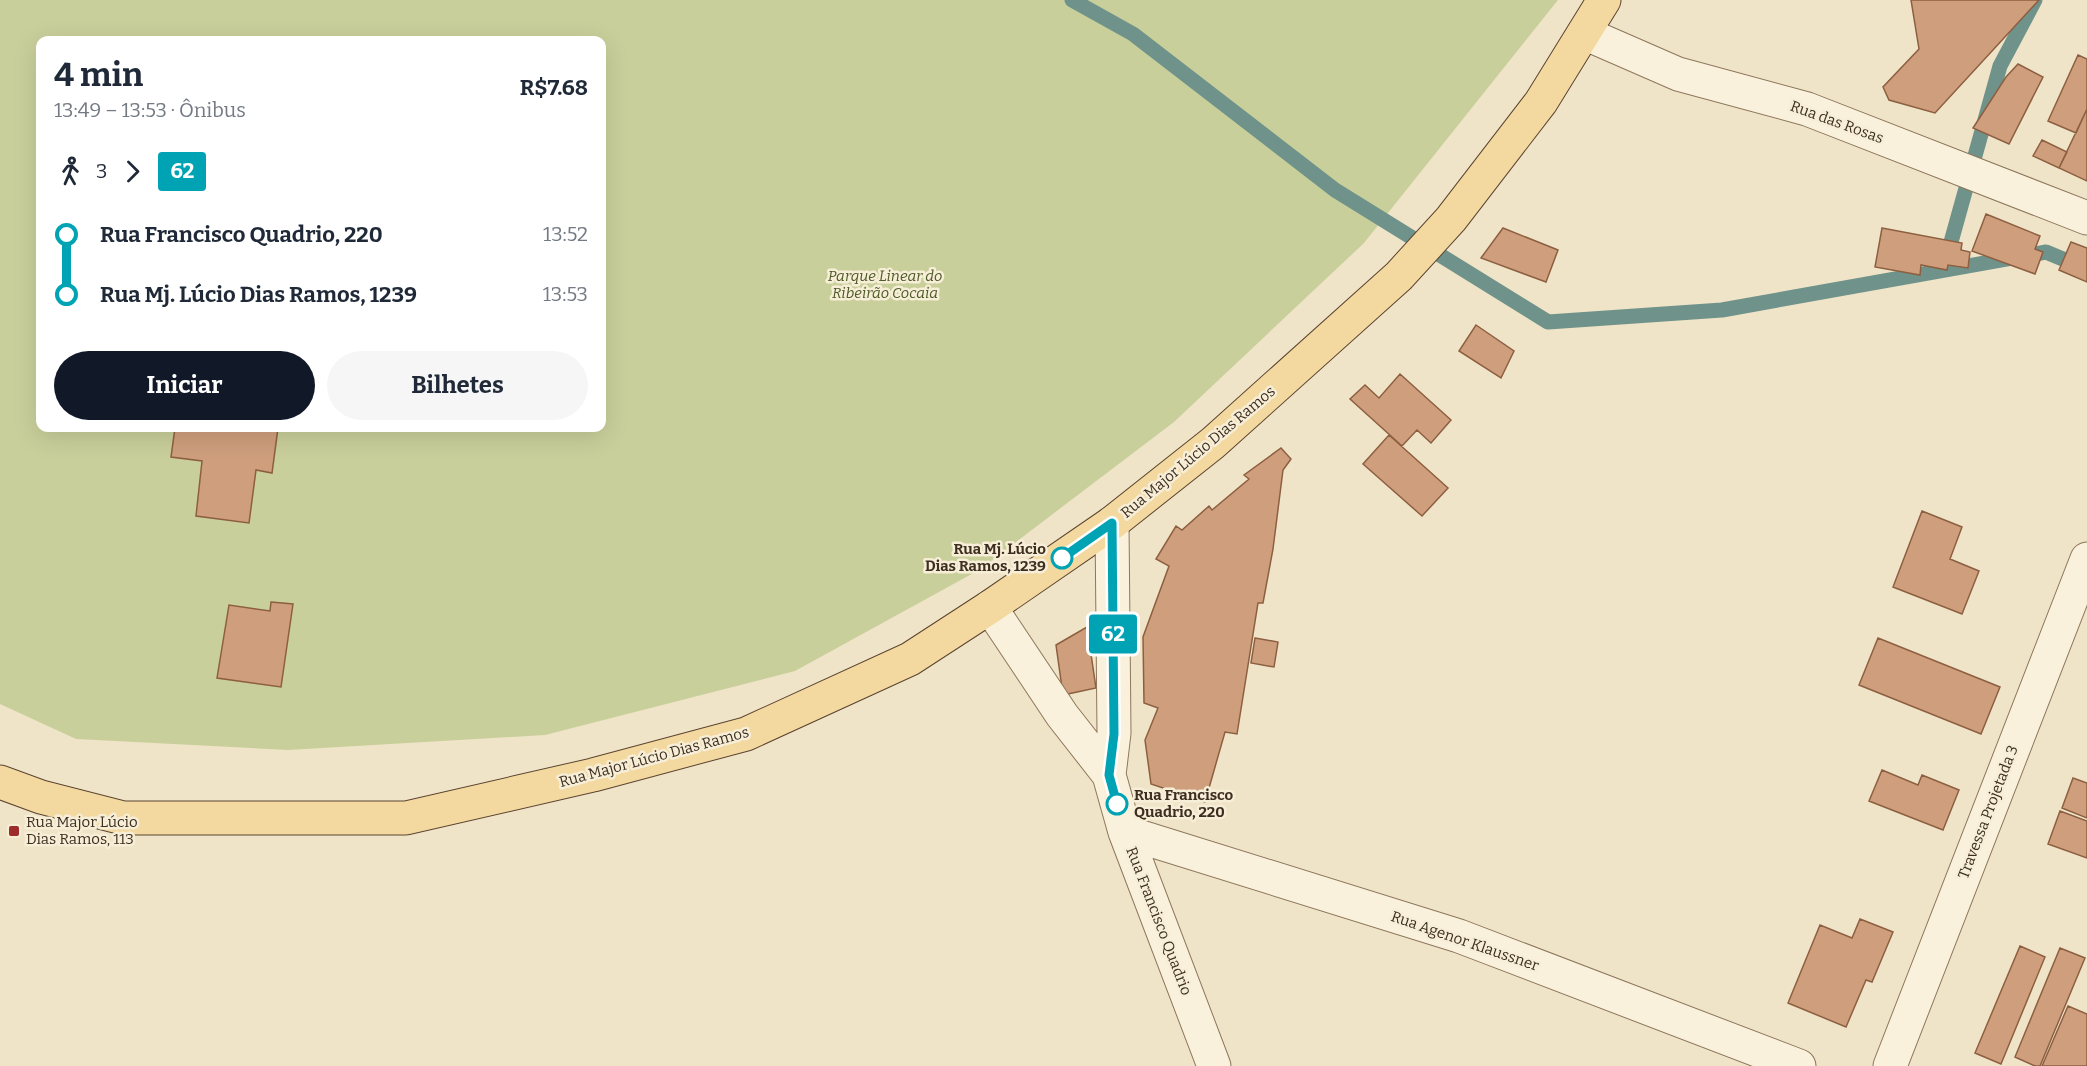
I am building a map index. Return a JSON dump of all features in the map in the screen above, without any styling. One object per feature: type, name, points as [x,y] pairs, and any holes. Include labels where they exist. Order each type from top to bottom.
[{"type":"main road","name":"Rua Major Lúcio Dias Ramos","points":[[0,782],[40,797],[123,818],[406,818],[592,775],[746,734],[910,658],[990,607],[1112,523],[1213,443],[1399,276],[1450,219],[1541,102],[1604,0]]},
{"type":"street","name":"Rua das Rosas","points":[[1584,33],[1678,74],[1807,109],[2087,218]]},
{"type":"street","name":"Rua Francisco Quadrio","points":[[1112,523],[1114,734],[1109,775],[1125,832],[1214,1066]]},
{"type":"street","name":"Travessa Projetada 3","points":[[1890,1066],[2087,559]]},
{"type":"street","name":"Rua Francisco Quadrio","points":[[990,607],[1062,716],[1109,775]]},
{"type":"street","name":"Rua Agenor Klaussner","points":[[1125,832],[1460,936],[1800,1066]]},
{"type":"green space","name":"Parque Linear do Ribeirão Cocaia","points":[[0,0],[1558,0],[1364,243],[1174,422],[979,570],[795,671],[545,735],[288,750],[76,739],[0,704]]},
{"type":"building","points":[[1911,0],[2039,0],[1935,113],[1889,100],[1883,87],[1919,49]]},
{"type":"building","points":[[2078,55],[2087,59],[2087,109],[2076,133],[2048,121]]},
{"type":"building","points":[[2018,64],[2043,77],[2009,144],[1973,128],[2006,77]]},
{"type":"building","points":[[2087,109],[2087,181],[2059,168]]},
{"type":"building","points":[[2042,140],[2067,152],[2059,168],[2033,156]]},
{"type":"building","points":[[1986,214],[2040,236],[2035,249],[2043,252],[2035,274],[1972,251]]},
{"type":"building","points":[[1503,228],[1558,250],[1546,282],[1481,258]]},
{"type":"building","points":[[1882,228],[1962,243],[1961,250],[1970,252],[1968,268],[1948,265],[1947,270],[1921,265],[1920,275],[1875,267]]},
{"type":"building","points":[[2071,242],[2087,248],[2087,282],[2059,270]]},
{"type":"building","points":[[1476,325],[1514,351],[1501,378],[1459,351]]},
{"type":"building","points":[[1400,374],[1451,420],[1431,443],[1417,430],[1402,446],[1350,399],[1365,385],[1379,398]]},
{"type":"building","points":[[174,432],[277,432],[272,473],[256,470],[249,523],[196,516],[202,461],[171,457]]},
{"type":"building","points":[[1389,435],[1448,488],[1422,516],[1363,464]]},
{"type":"building","points":[[1281,448],[1291,459],[1283,470],[1273,549],[1263,603],[1258,603],[1237,734],[1225,732],[1205,802],[1151,784],[1145,740],[1158,708],[1144,703],[1143,637],[1169,566],[1156,559],[1176,526],[1182,530],[1209,506],[1212,510],[1249,479],[1244,475]]},
{"type":"building","points":[[1922,511],[1962,527],[1950,559],[1979,571],[1962,614],[1893,587]]},
{"type":"building","points":[[271,602],[293,604],[281,687],[217,678],[229,605],[270,611]]},
{"type":"building","points":[[1087,627],[1096,688],[1063,695],[1056,645]]},
{"type":"building","points":[[1255,638],[1278,642],[1274,667],[1251,663]]},
{"type":"building","points":[[1878,638],[2000,687],[1981,734],[1859,685]]},
{"type":"building","points":[[1882,770],[1918,785],[1922,775],[1959,790],[1943,830],[1869,801]]},
{"type":"building","points":[[2073,778],[2087,783],[2087,818],[2062,808]]},
{"type":"building","points":[[2060,811],[2087,821],[2087,858],[2048,844]]},
{"type":"building","points":[[1860,919],[1893,932],[1872,982],[1866,980],[1846,1027],[1788,1003],[1820,925],[1852,938]]},
{"type":"building","points":[[2020,946],[2045,957],[2001,1064],[1975,1053]]},
{"type":"building","points":[[2060,948],[2085,958],[2040,1066],[2035,1066],[2015,1057]]},
{"type":"building","points":[[2068,1006],[2087,1014],[2087,1066],[2042,1066]]},
{"type":"waterway","points":[[1072,0],[1133,34],[1335,190],[1548,322],[1722,310],[2046,252],[2087,269]]},
{"type":"waterway","points":[[1946,260],[2000,66],[2035,0]]},
{"type":"bus line","name":"62","points":[[1062,558],[1112,523],[1114,734],[1109,775],[1117,804]]},
{"type":"place","name":"Rua Mj. Lúcio Dias Ramos, 1239","points":[[1062,558]]},
{"type":"place","name":"Rua Francisco Quadrio, 220","points":[[1117,804]]},
{"type":"place","name":"Rua Major Lúcio Dias Ramos, 113","points":[[14,831]]}]
